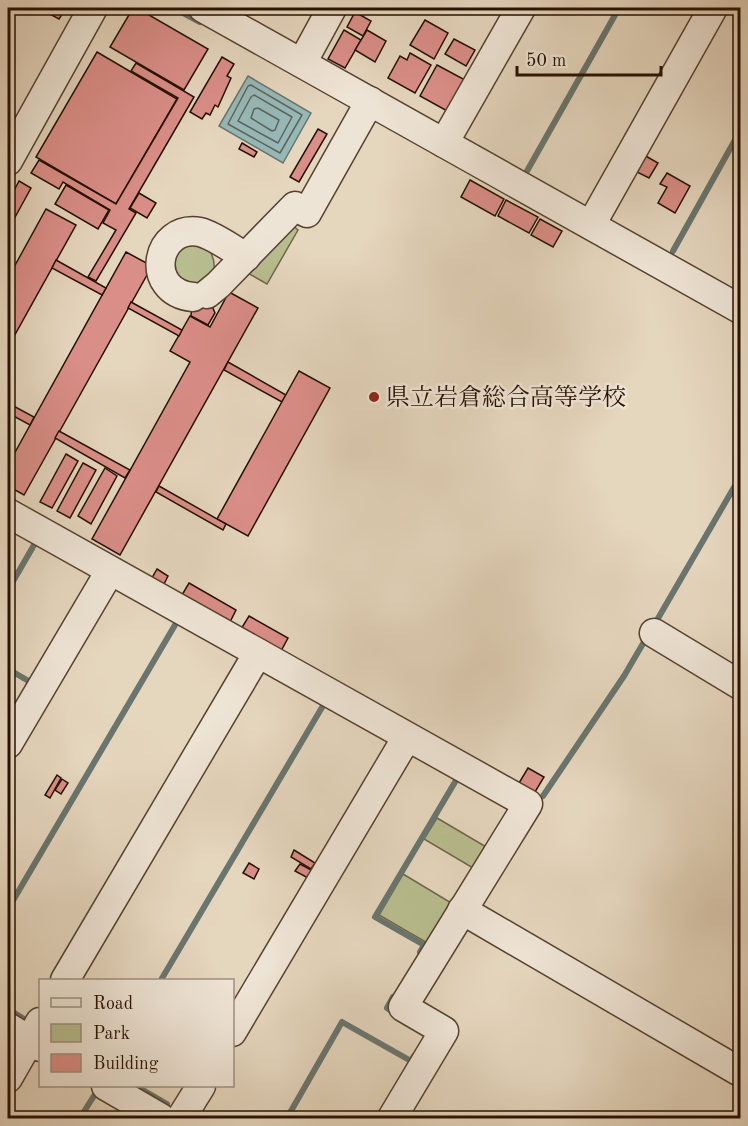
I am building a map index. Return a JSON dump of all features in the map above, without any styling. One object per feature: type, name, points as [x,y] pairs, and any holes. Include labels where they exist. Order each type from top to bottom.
[{"type":"street","points":[[8,161],[93,8]]},
{"type":"street","points":[[203,8],[591,225],[739,304]]},
{"type":"street","points":[[302,63],[332,8]]},
{"type":"street","points":[[444,143],[520,8]]},
{"type":"street","points":[[591,225],[713,8]]},
{"type":"street","points":[[246,257],[201,232],[182,233],[174,238],[162,252],[161,270],[169,287],[176,293],[200,295],[218,285],[246,257],[295,206],[307,213],[370,101]]},
{"type":"street","points":[[8,513],[528,804],[403,1007],[444,1031],[392,1119]]},
{"type":"street","points":[[8,744],[110,571]]},
{"type":"street","points":[[654,633],[741,685]]},
{"type":"street","points":[[66,979],[258,653]]},
{"type":"street","points":[[234,1029],[407,737]]},
{"type":"street","points":[[462,910],[741,1072]]},
{"type":"street","points":[[8,1078],[30,1034]]},
{"type":"street","points":[[108,1087],[161,1119]]},
{"type":"street","points":[[181,1119],[200,1087]]},
{"type":"green space","points":[[292,225],[298,230],[267,284],[246,272]]},
{"type":"green space","points":[[196,243],[210,251],[214,261],[212,274],[203,286],[180,286],[170,258],[174,251]]},
{"type":"green space","points":[[437,818],[488,848],[473,868],[424,839]]},
{"type":"green space","points":[[403,874],[453,904],[429,944],[379,915]]},
{"type":"water","points":[[248,76],[311,113],[283,163],[219,126]]},
{"type":"building","points":[[46,8],[66,8],[59,19],[44,11]]},
{"type":"building","points":[[133,8],[137,8],[208,49],[184,90],[110,47]]},
{"type":"building","points":[[355,12],[371,21],[363,36],[347,27]]},
{"type":"building","points":[[425,20],[448,33],[434,59],[410,45]]},
{"type":"building","points":[[344,30],[361,40],[345,68],[328,59]]},
{"type":"building","points":[[367,30],[386,41],[375,62],[355,50]]},
{"type":"building","points":[[454,39],[475,50],[466,66],[445,54]]},
{"type":"building","points":[[97,52],[177,99],[116,204],[36,157]]},
{"type":"building","points":[[410,53],[431,65],[415,93],[388,78],[400,56],[407,60]]},
{"type":"building","points":[[222,57],[234,64],[227,76],[231,78],[218,107],[215,105],[210,115],[206,113],[202,119],[190,112]]},
{"type":"building","points":[[136,63],[194,97],[129,209],[136,213],[96,281],[88,277],[116,230],[103,223],[110,210],[63,182],[59,189],[31,173],[39,160],[116,204],[178,98],[131,71]]},
{"type":"building","points":[[437,65],[467,81],[449,112],[420,96]]},
{"type":"building","points":[[318,129],[327,134],[299,182],[290,177]]},
{"type":"building","points":[[242,143],[257,152],[254,157],[239,149]]},
{"type":"building","points":[[644,155],[658,163],[649,178],[635,171]]},
{"type":"building","points":[[667,173],[690,186],[675,213],[658,203],[667,187],[660,184]]},
{"type":"building","points":[[470,180],[504,199],[495,216],[461,197]]},
{"type":"building","points":[[19,181],[31,188],[8,230],[8,202]]},
{"type":"building","points":[[66,185],[109,210],[98,229],[55,204]]},
{"type":"building","points":[[139,193],[156,203],[147,218],[130,208]]},
{"type":"building","points":[[506,200],[538,217],[529,233],[498,216]]},
{"type":"building","points":[[46,209],[76,225],[8,347],[8,278]]},
{"type":"building","points":[[540,219],[562,231],[553,247],[531,235]]},
{"type":"building","points":[[126,252],[152,266],[24,495],[8,486],[8,465]]},
{"type":"building","points":[[56,260],[106,288],[102,295],[52,268]]},
{"type":"building","points":[[203,285],[215,313],[208,325],[191,316],[193,287]]},
{"type":"building","points":[[229,292],[258,308],[120,555],[92,539],[190,362],[170,351],[190,316],[210,327]]},
{"type":"building","points":[[131,302],[182,330],[179,336],[128,308]]},
{"type":"building","points":[[228,362],[286,395],[282,402],[224,370]]},
{"type":"building","points":[[299,371],[330,388],[248,536],[217,519]]},
{"type":"building","points":[[8,403],[34,417],[30,425],[8,413]]},
{"type":"building","points":[[59,431],[130,470],[125,478],[55,438]]},
{"type":"building","points":[[66,454],[78,461],[52,508],[40,502]]},
{"type":"building","points":[[83,463],[96,470],[70,518],[57,511]]},
{"type":"building","points":[[105,468],[117,476],[91,524],[78,516]]},
{"type":"building","points":[[159,486],[226,524],[223,530],[156,492]]},
{"type":"building","points":[[157,569],[168,576],[164,584],[152,578]]},
{"type":"building","points":[[189,583],[236,610],[230,622],[182,595]]},
{"type":"building","points":[[249,616],[288,638],[281,651],[241,629]]},
{"type":"building","points":[[528,768],[544,777],[535,792],[519,783]]},
{"type":"building","points":[[57,775],[61,778],[50,798],[45,795]]},
{"type":"building","points":[[62,779],[68,783],[61,794],[55,790]]},
{"type":"building","points":[[294,850],[315,863],[311,869],[291,857]]},
{"type":"building","points":[[249,863],[259,869],[254,879],[243,873]]},
{"type":"building","points":[[300,864],[313,871],[308,878],[295,871]]},
{"type":"waterway","points":[[174,8],[200,22]]},
{"type":"waterway","points":[[527,171],[619,8]]},
{"type":"waterway","points":[[673,251],[740,131]]},
{"type":"waterway","points":[[653,627],[740,477]]},
{"type":"waterway","points":[[8,590],[34,545]]},
{"type":"waterway","points":[[8,909],[175,625]]},
{"type":"waterway","points":[[543,796],[624,676],[648,635]]},
{"type":"waterway","points":[[8,669],[32,683]]},
{"type":"waterway","points":[[162,979],[324,704]]},
{"type":"waterway","points":[[420,952],[424,945],[375,917],[458,777]]},
{"type":"waterway","points":[[393,997],[387,1008],[396,1014]]},
{"type":"waterway","points":[[8,1009],[24,1019]]},
{"type":"waterway","points":[[287,1118],[342,1022],[411,1061],[414,1056]]},
{"type":"waterway","points":[[138,1087],[167,1104]]},
{"type":"waterway","points":[[80,1118],[97,1091]]},
{"type":"place","name":"県立岩倉総合高等学校","points":[[374,397]]}]
